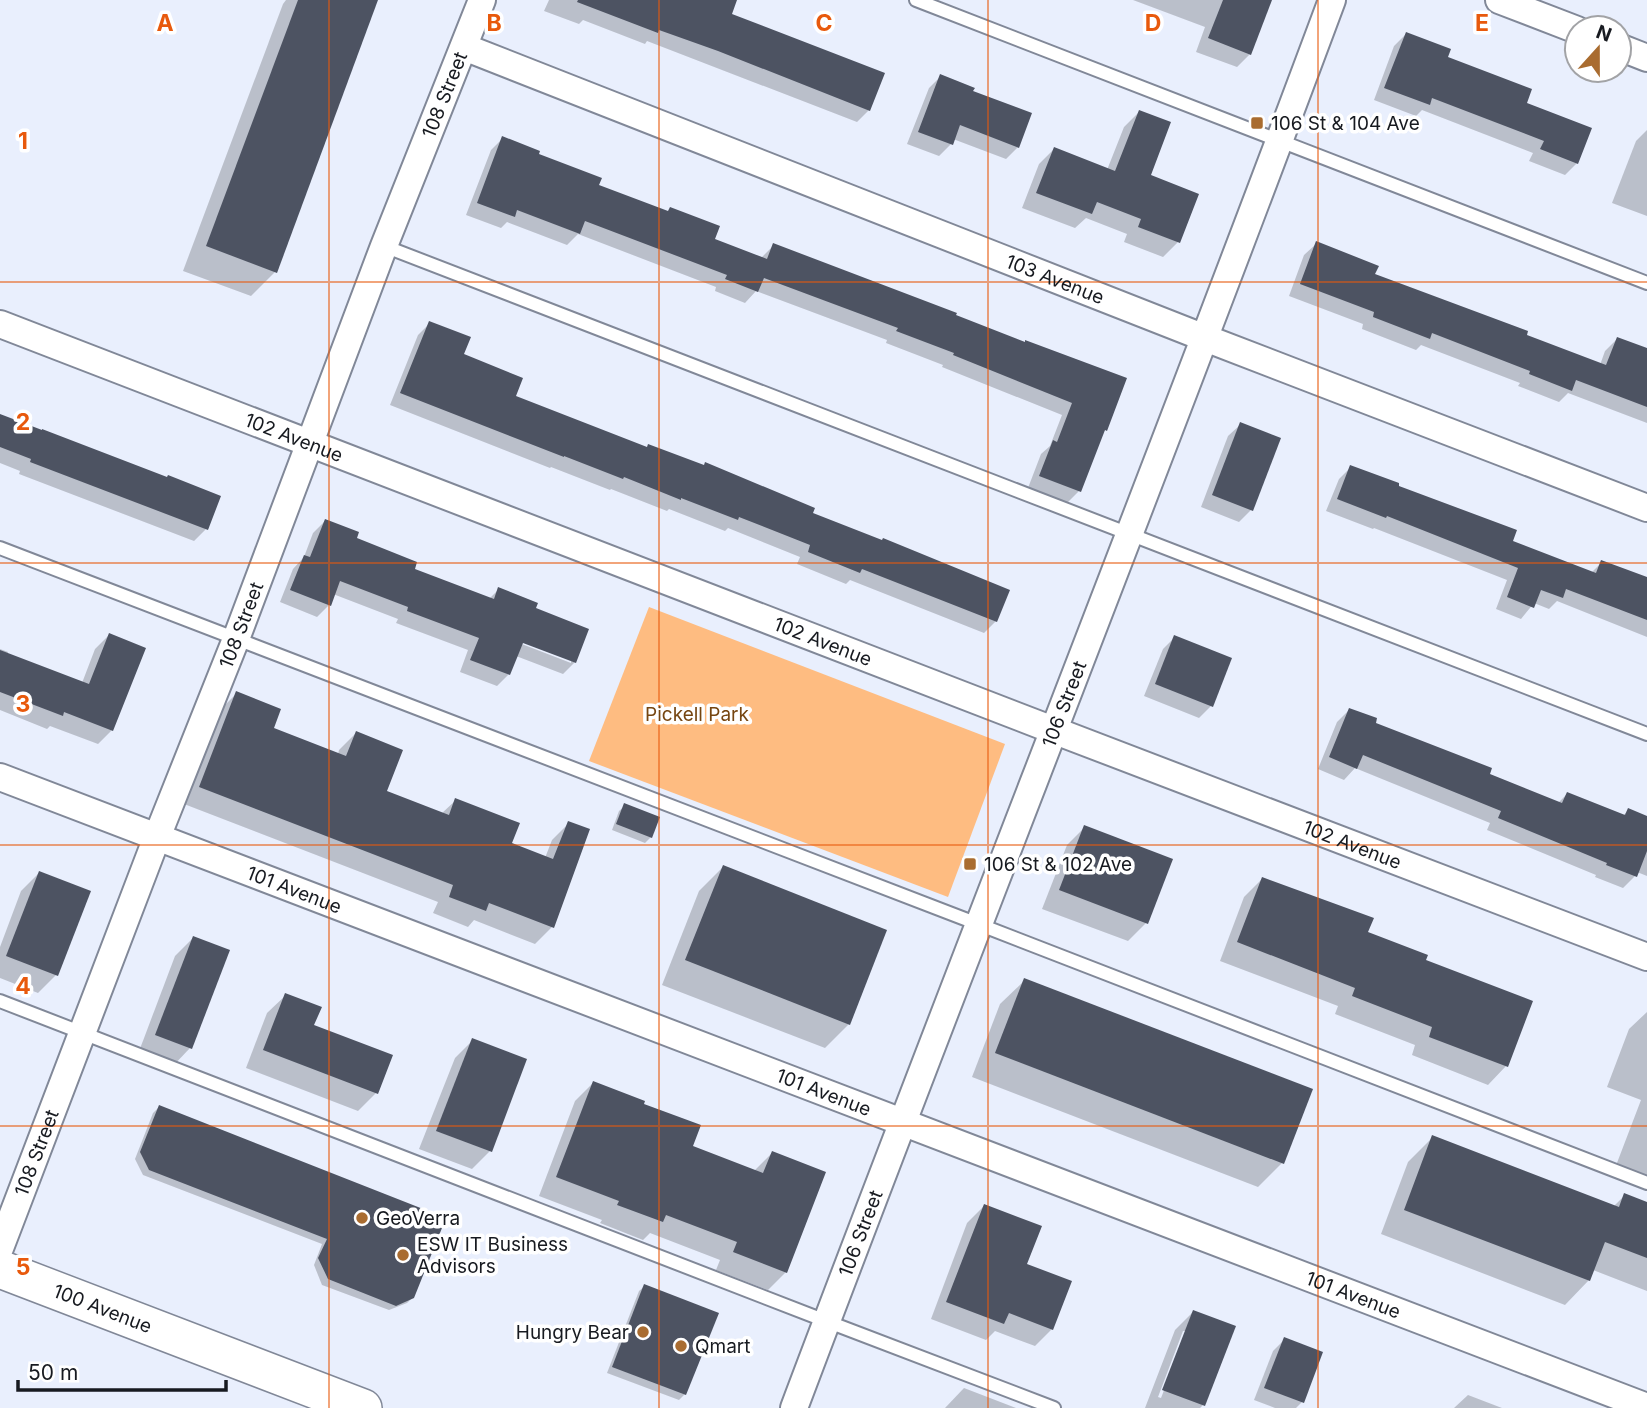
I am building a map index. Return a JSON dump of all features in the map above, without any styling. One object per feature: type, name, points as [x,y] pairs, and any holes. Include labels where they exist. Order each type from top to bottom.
[{"type":"main road","name":"100 Avenue","points":[[0,1269],[363,1408]]},
{"type":"street","name":"108 Street","points":[[0,1248],[157,837],[236,639],[384,246],[482,0]]},
{"type":"street","name":"106 Street","points":[[793,1408],[1205,338],[1332,0]]},
{"type":"street","points":[[1499,0],[1563,25]]},
{"type":"street","name":"103 Avenue","points":[[464,47],[1647,508]]},
{"type":"street","name":"102 Avenue","points":[[0,324],[1647,957]]},
{"type":"street","name":"101 Avenue","points":[[0,777],[1647,1407]]},
{"type":"lane","points":[[916,0],[1647,283]]},
{"type":"lane","points":[[384,246],[1647,734]]},
{"type":"lane","points":[[0,548],[1647,1183]]},
{"type":"lane","points":[[0,1001],[1055,1408]]},
{"type":"green space","name":"Pickell Park","points":[[649,607],[1005,744],[948,897],[589,761]]},
{"type":"building","points":[[298,0],[378,0],[277,273],[206,246]]},
{"type":"building","points":[[737,0],[732,14],[885,73],[870,111],[718,51],[659,30],[658,33],[577,2]]},
{"type":"building","points":[[1223,0],[1272,0],[1251,55],[1208,38]]},
{"type":"building","points":[[1406,32],[1451,49],[1448,57],[1532,89],[1527,103],[1592,128],[1578,164],[1540,149],[1544,141],[1432,98],[1430,105],[1384,88]]},
{"type":"building","points":[[940,74],[975,88],[973,91],[1032,113],[1019,148],[960,125],[953,145],[918,132]]},
{"type":"building","points":[[1139,110],[1171,122],[1151,175],[1199,194],[1180,243],[1138,227],[1141,219],[1097,202],[1092,214],[1036,193],[1054,147],[1115,171]]},
{"type":"building","points":[[502,136],[540,151],[539,154],[602,178],[599,185],[668,211],[670,207],[720,226],[715,239],[767,259],[773,243],[957,313],[956,315],[1025,342],[1127,378],[1081,492],[1039,476],[1053,440],[1057,442],[1072,403],[896,331],[898,328],[764,278],[758,292],[725,279],[727,275],[585,221],[580,234],[517,210],[515,217],[477,203]]},
{"type":"building","points":[[1316,241],[1379,266],[1375,274],[1528,331],[1527,335],[1606,365],[1617,337],[1647,348],[1647,407],[1576,380],[1572,391],[1529,374],[1530,371],[1432,333],[1430,339],[1373,317],[1374,312],[1300,284]]},
{"type":"building","points":[[429,321],[471,337],[464,354],[523,378],[516,396],[647,447],[648,444],[704,465],[705,462],[815,508],[813,513],[882,540],[883,538],[1010,590],[997,622],[862,569],[860,573],[808,552],[810,545],[739,517],[738,520],[624,477],[623,479],[400,393]]},
{"type":"building","points":[[0,414],[221,496],[208,530],[30,462],[31,459],[0,447]]},
{"type":"building","points":[[1240,422],[1281,438],[1253,511],[1212,495]]},
{"type":"building","points":[[1350,465],[1517,530],[1513,541],[1596,573],[1601,560],[1647,577],[1647,620],[1566,589],[1563,598],[1541,590],[1534,608],[1507,597],[1518,568],[1337,499]]},
{"type":"building","points":[[325,519],[359,532],[357,538],[417,562],[415,569],[494,599],[498,587],[538,603],[536,608],[589,629],[576,663],[523,643],[510,675],[470,660],[479,638],[407,611],[408,607],[340,581],[331,606],[290,590],[304,555],[310,557]]},
{"type":"building","points":[[109,633],[146,648],[113,731],[64,712],[63,716],[0,692],[0,650],[89,684]]},
{"type":"building","points":[[1174,635],[1232,658],[1213,707],[1155,684]]},
{"type":"building","points":[[236,691],[281,709],[274,728],[346,756],[356,731],[403,750],[387,791],[449,815],[455,798],[520,823],[512,843],[553,859],[568,821],[590,829],[554,928],[489,903],[486,911],[449,897],[453,885],[199,787]]},
{"type":"building","points":[[1349,708],[1377,718],[1376,723],[1492,768],[1490,774],[1562,803],[1567,792],[1625,815],[1628,808],[1647,816],[1647,851],[1637,877],[1498,818],[1501,811],[1363,755],[1357,769],[1329,757]]},
{"type":"building","points":[[624,803],[660,817],[652,838],[616,824]]},
{"type":"building","points":[[1084,825],[1173,859],[1148,924],[1059,890]]},
{"type":"building","points":[[723,865],[887,930],[850,1025],[685,960]]},
{"type":"building","points":[[39,871],[91,891],[58,976],[6,956]]},
{"type":"building","points":[[1262,877],[1374,918],[1368,932],[1428,955],[1426,960],[1533,1001],[1508,1067],[1429,1037],[1432,1027],[1352,996],[1355,988],[1237,942]]},
{"type":"building","points":[[193,936],[230,950],[192,1049],[155,1035]]},
{"type":"building","points":[[1024,978],[1313,1089],[1284,1164],[995,1053]]},
{"type":"building","points":[[285,993],[322,1007],[314,1025],[393,1055],[378,1094],[263,1050]]},
{"type":"building","points":[[472,1038],[527,1059],[492,1152],[436,1131]]},
{"type":"building","points":[[593,1081],[701,1125],[693,1146],[763,1173],[772,1151],[826,1172],[787,1273],[733,1252],[737,1242],[666,1215],[663,1222],[617,1205],[619,1201],[556,1177]]},
{"type":"building","points":[[159,1105],[446,1218],[414,1298],[396,1306],[328,1279],[318,1258],[327,1239],[149,1170],[140,1152]]},
{"type":"building","points":[[1432,1135],[1619,1207],[1624,1193],[1647,1202],[1647,1258],[1605,1242],[1590,1281],[1404,1210]]},
{"type":"building","points":[[984,1204],[1042,1226],[1027,1264],[1072,1281],[1053,1330],[1009,1313],[1004,1324],[946,1302]]},
{"type":"building","points":[[644,1284],[719,1313],[686,1395],[612,1367]]},
{"type":"building","points":[[1193,1310],[1236,1326],[1205,1406],[1162,1390]]},
{"type":"building","points":[[1284,1337],[1323,1352],[1304,1403],[1264,1388]]},
{"type":"place","name":"106 St & 104 Ave","points":[[1257,123]]},
{"type":"place","name":"106 St & 102 Ave","points":[[970,864]]},
{"type":"place","name":"GeoVerra","points":[[362,1218]]},
{"type":"place","name":"ESW IT Business Advisors","points":[[403,1255]]},
{"type":"place","name":"Hungry Bear","points":[[643,1332]]},
{"type":"place","name":"Qmart","points":[[681,1346]]}]
